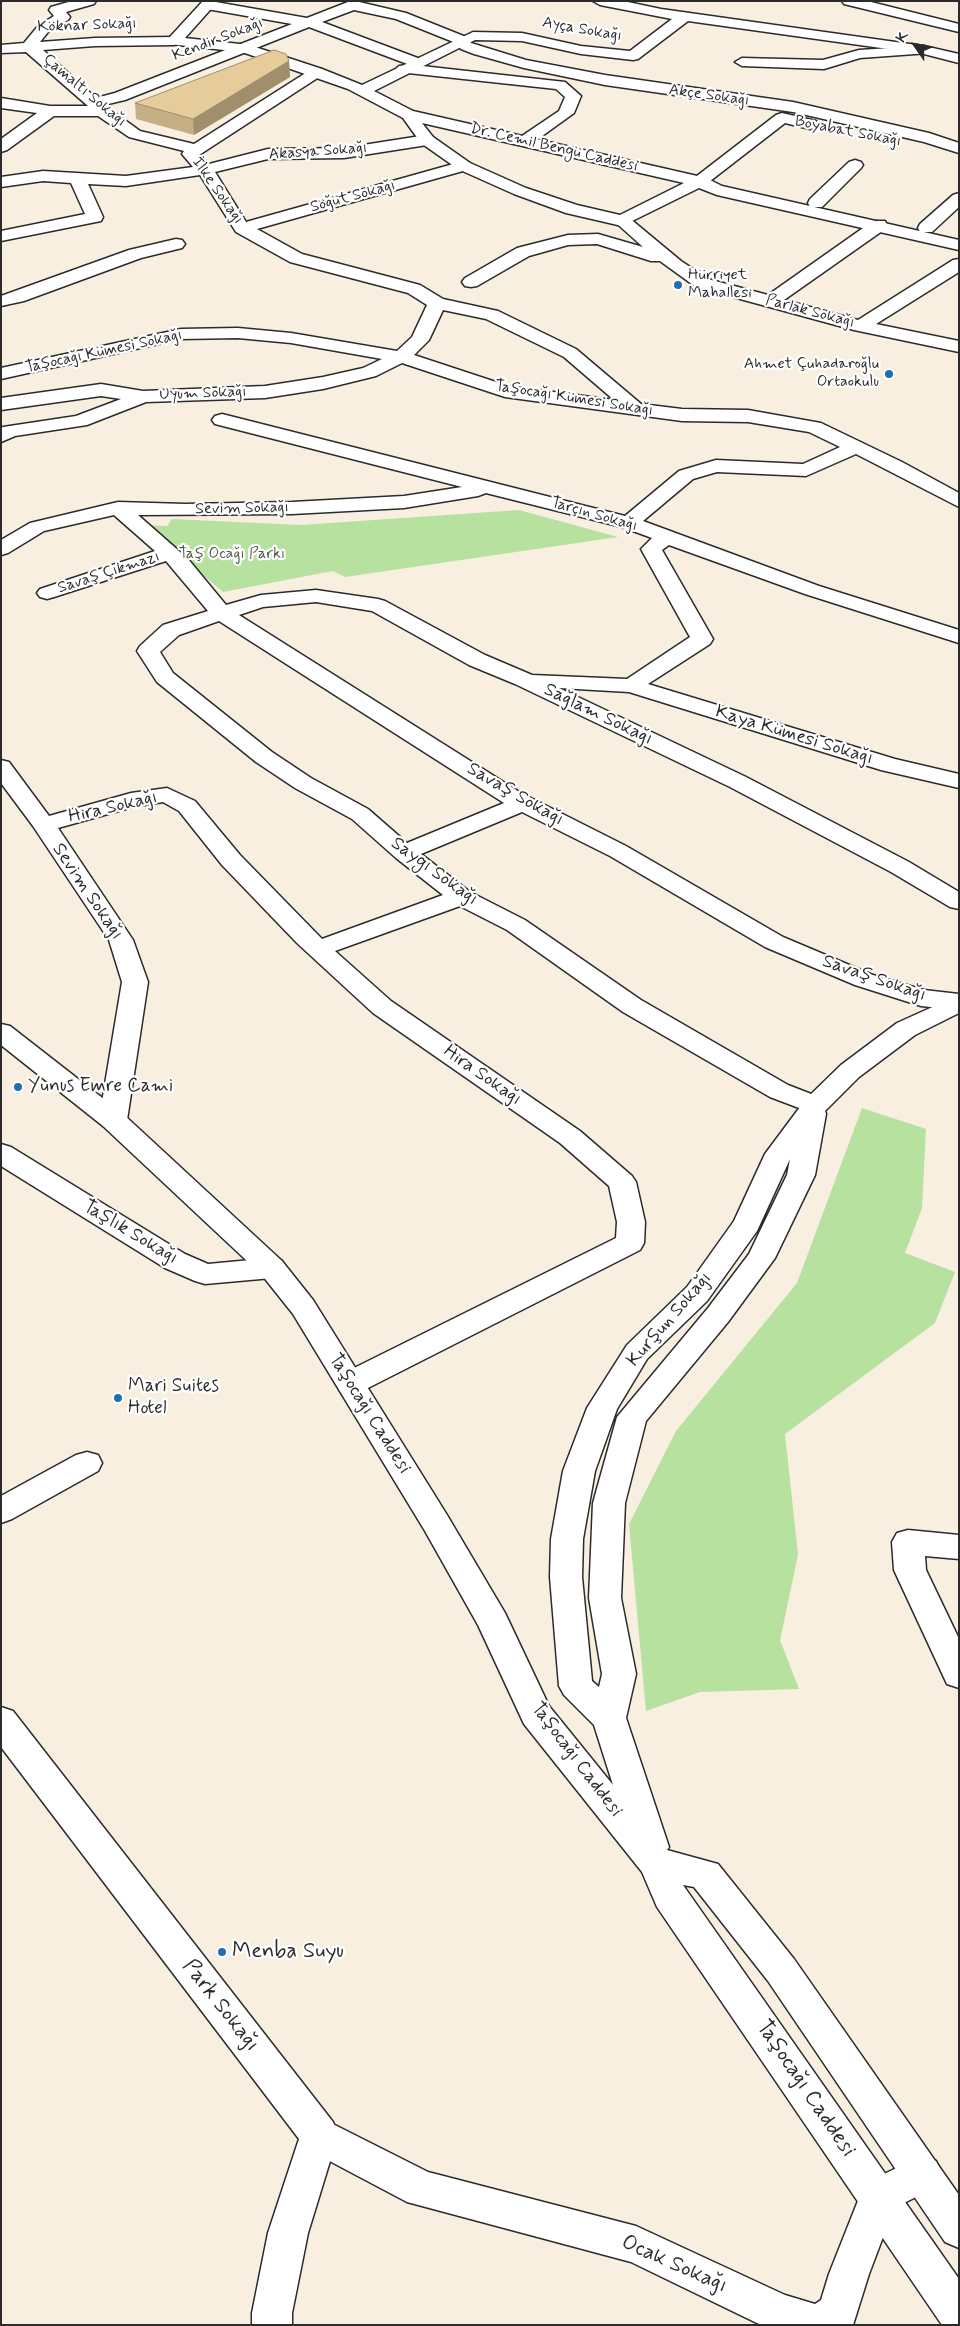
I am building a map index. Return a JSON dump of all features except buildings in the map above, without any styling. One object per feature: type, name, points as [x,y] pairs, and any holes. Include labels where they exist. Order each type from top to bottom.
[{"type":"street","points":[[30,46],[44,29],[63,17],[56,10],[89,1]]},
{"type":"street","points":[[600,1],[685,16],[924,50],[959,59]]},
{"type":"street","points":[[849,1],[959,28]]},
{"type":"street","points":[[174,41],[209,3],[311,23],[418,62]]},
{"type":"street","name":"Kendir Sokağı","points":[[1,103],[50,112],[98,107],[353,5]]},
{"type":"street","name":"Akçe Sokağı","points":[[353,5],[401,16],[461,40],[466,46],[524,64],[605,80],[793,107],[929,138],[959,148]]},
{"type":"street","name":"Ayça Sokağı","points":[[461,40],[473,36],[522,36],[581,50],[633,56],[685,16]]},
{"type":"street","points":[[362,91],[461,40]]},
{"type":"street","name":"Köknar Sokağı","points":[[1,49],[30,46],[174,41],[244,48]]},
{"type":"street","name":"Çamaltı Sokağı","points":[[30,46],[98,107],[135,134],[197,149]]},
{"type":"street","points":[[244,48],[317,72],[362,91],[408,115],[427,140],[464,166],[520,191],[563,206],[622,221],[699,182]]},
{"type":"street","points":[[742,62],[824,66],[859,54],[924,50]]},
{"type":"street","points":[[404,69],[560,85],[573,96],[566,113],[525,141]]},
{"type":"street","name":"İlke Sokağı","points":[[317,72],[224,130],[190,154],[205,170],[242,228],[296,258],[414,289],[437,304]]},
{"type":"street","points":[[1,147],[50,112]]},
{"type":"street","name":"Dr. Cemil Bengü Caddesi","points":[[408,115],[699,182],[726,185],[816,203],[959,237]]},
{"type":"street","name":"Boyabat Sokağı","points":[[699,182],[782,118],[959,155]]},
{"type":"street","name":"Akasya Sokağı","points":[[1,182],[43,176],[126,181],[205,170],[268,154],[344,153],[427,140],[461,127]]},
{"type":"street","points":[[816,203],[854,165]]},
{"type":"street","name":"Söğüt Sokağı","points":[[242,228],[464,166]]},
{"type":"street","points":[[5,228],[21,232],[95,218],[77,178]]},
{"type":"street","name":"Dr. Cemil Bengü Caddesi","points":[[699,182],[717,190],[879,225],[959,245]]},
{"type":"street","points":[[926,228],[959,198]]},
{"type":"street","name":"Parlak Sokağı","points":[[622,221],[671,261],[702,283],[860,326],[959,348]]},
{"type":"street","points":[[770,302],[879,225]]},
{"type":"street","points":[[471,282],[523,252],[568,240],[598,239],[671,261]]},
{"type":"street","points":[[1,301],[18,297],[135,254],[176,244]]},
{"type":"street","points":[[860,326],[959,264]]},
{"type":"street","points":[[437,304],[492,315],[570,353],[636,409]]},
{"type":"street","name":"Uyum Sokağı","points":[[1,404],[101,390],[143,397],[265,392],[323,383],[369,372],[401,357],[420,340],[437,304]]},
{"type":"street","name":"Taşocağı Kümesi Sokağı","points":[[1,374],[181,334],[238,333],[291,338],[401,357],[505,391],[682,415],[748,416],[814,427],[959,501]]},
{"type":"street","name":"Tarçın Sokağı","points":[[286,389],[222,420],[629,523],[812,590],[959,637]]},
{"type":"street","points":[[1,436],[10,431],[80,421],[143,397]]},
{"type":"street","points":[[629,523],[686,475],[716,466],[806,470],[856,447]]},
{"type":"street","name":"Sevim Sokağı","points":[[1,549],[37,526],[118,508],[185,510],[292,508],[404,502],[489,488]]},
{"type":"street","name":"Savaş Sokağı","points":[[118,508],[170,553],[221,613],[350,696],[523,803],[618,851],[774,942],[864,980],[921,998],[959,1003]]},
{"type":"street","points":[[631,686],[702,640],[651,549],[666,537]]},
{"type":"street","name":"Savaş Çıkmazı","points":[[48,593],[170,553]]},
{"type":"street","name":"Sağlam Sokağı","points":[[221,613],[261,602],[316,596],[378,605],[477,660],[523,679],[738,782],[900,867],[959,902]]},
{"type":"street","name":"Saygı Sokağı","points":[[221,613],[171,630],[148,651],[165,677],[264,757],[303,783],[360,814],[461,897],[516,924],[632,1006],[779,1091],[815,1105]]},
{"type":"street","name":"Kaya Kümesi Sokağı","points":[[523,679],[631,686],[889,765],[959,781]]},
{"type":"street","name":"Sevim Sokağı","points":[[4,774],[44,825],[121,940],[135,982],[113,1120]]},
{"type":"street","name":"Hira Sokağı","points":[[44,825],[131,800],[167,796],[187,806],[231,860],[318,949],[382,1007],[578,1143],[622,1182],[631,1222],[630,1243],[351,1383]]},
{"type":"street","points":[[404,852],[523,803]]},
{"type":"street","points":[[318,949],[461,897]]},
{"type":"street","name":"Kurşun Sokağı","points":[[656,1863],[609,1718],[576,1686],[566,1577],[567,1539],[579,1471],[602,1408],[637,1352],[698,1294],[746,1224],[779,1154],[815,1105],[850,1071],[906,1028],[959,1003]]},
{"type":"street","name":"Taşocağı Caddesi","points":[[1,1032],[113,1120],[272,1268],[303,1307],[351,1383],[493,1622],[536,1714],[656,1863],[670,1896],[959,2314]]},
{"type":"street","name":"Kurşun Sokağı","points":[[609,1718],[619,1674],[604,1598],[609,1503],[632,1417],[718,1315],[761,1258],[801,1174],[815,1105]]},
{"type":"street","name":"Taşlık Sokağı","points":[[1,1153],[109,1222],[175,1260],[205,1274],[272,1268]]},
{"type":"street","points":[[1,1511],[87,1463]]},
{"type":"street","points":[[959,1547],[908,1542],[910,1570],[959,1675]]},
{"type":"street","name":"Park Sokağı","points":[[1,1721],[319,2135]]},
{"type":"street","points":[[656,1863],[706,1875],[781,1970],[959,2229]]},
{"type":"street","points":[[272,2325],[272,2314],[288,2234],[319,2135]]},
{"type":"street","name":"Ocak Sokağı","points":[[319,2135],[422,2189],[636,2245],[780,2313],[817,2324],[838,2313],[849,2274],[879,2196]]},
{"type":"street","points":[[879,2196],[922,2174]]},
{"type":"green space","name":"Taş Ocağı Parkı","points":[[519,510],[618,537],[345,577],[333,571],[223,592],[144,525],[167,526],[172,519],[301,525]]},
{"type":"green space","points":[[862,1108],[926,1129],[922,1208],[905,1253],[955,1272],[935,1323],[785,1434],[798,1555],[780,1640],[799,1689],[700,1692],[646,1711],[629,1524],[676,1431],[797,1283]]},
{"type":"place","name":"Hürriyet Mahallesi","points":[[678,285]]},
{"type":"place","name":"Ahmet Çuhadaroğlu Ortaokulu","points":[[889,374]]},
{"type":"place","name":"Yunus Emre Cami","points":[[18,1087]]},
{"type":"place","name":"Mari Suites Hotel","points":[[118,1398]]},
{"type":"place","name":"Menba Suyu","points":[[222,1952]]}]
